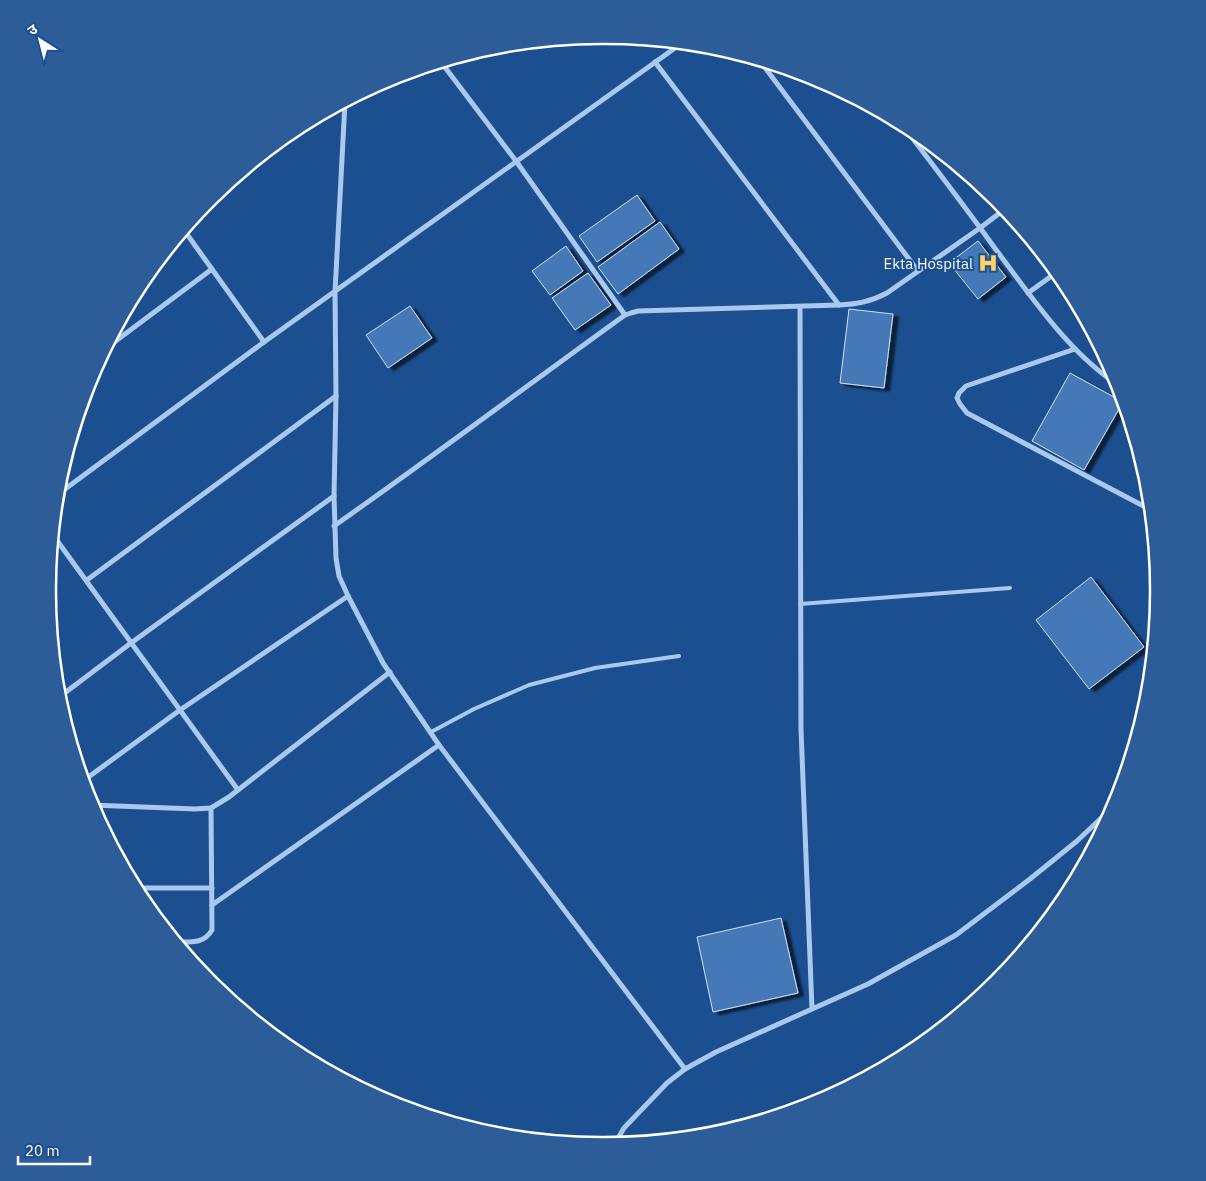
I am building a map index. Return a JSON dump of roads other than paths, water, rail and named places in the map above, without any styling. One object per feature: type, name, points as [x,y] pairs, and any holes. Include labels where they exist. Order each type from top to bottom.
[{"type":"street","points":[[66,488],[264,342],[675,48]]},
{"type":"street","points":[[655,62],[839,305]]},
{"type":"street","points":[[444,67],[516,161],[625,315]]},
{"type":"street","points":[[767,69],[918,271]]},
{"type":"street","points":[[345,109],[335,292],[334,526],[339,576],[383,663],[439,745],[685,1069]]},
{"type":"street","points":[[913,141],[1028,293],[1075,349],[1106,377]]},
{"type":"street","points":[[334,526],[625,315],[638,311],[839,305],[858,304],[874,300],[887,293],[999,214]]},
{"type":"street","points":[[188,235],[264,342]]},
{"type":"street","points":[[118,339],[212,270]]},
{"type":"street","points":[[1028,293],[1051,277]]},
{"type":"street","points":[[800,306],[801,729],[812,1009]]},
{"type":"street","points":[[1075,349],[966,386],[959,392],[957,398],[967,413],[1143,506]]},
{"type":"street","points":[[87,580],[336,396]]},
{"type":"street","points":[[66,692],[334,496]]},
{"type":"street","points":[[58,542],[238,790]]},
{"type":"street","points":[[89,777],[180,710],[348,596]]},
{"type":"street","points":[[101,805],[211,808],[238,790],[390,672]]},
{"type":"street","points":[[212,905],[439,745]]},
{"type":"street","points":[[185,942],[197,942],[209,935],[212,930],[211,808]]},
{"type":"street","points":[[619,1137],[624,1128],[667,1083],[685,1069],[716,1052],[868,984],[956,935],[1030,879],[1077,841],[1098,821]]},
{"type":"street","points":[[144,888],[212,888]]},
{"type":"lane","points":[[800,604],[1010,588]]},
{"type":"lane","points":[[430,732],[474,709],[529,685],[596,668],[679,656]]},
{"type":"place","name":"Ekta Hospital","points":[[988,263]]}]
